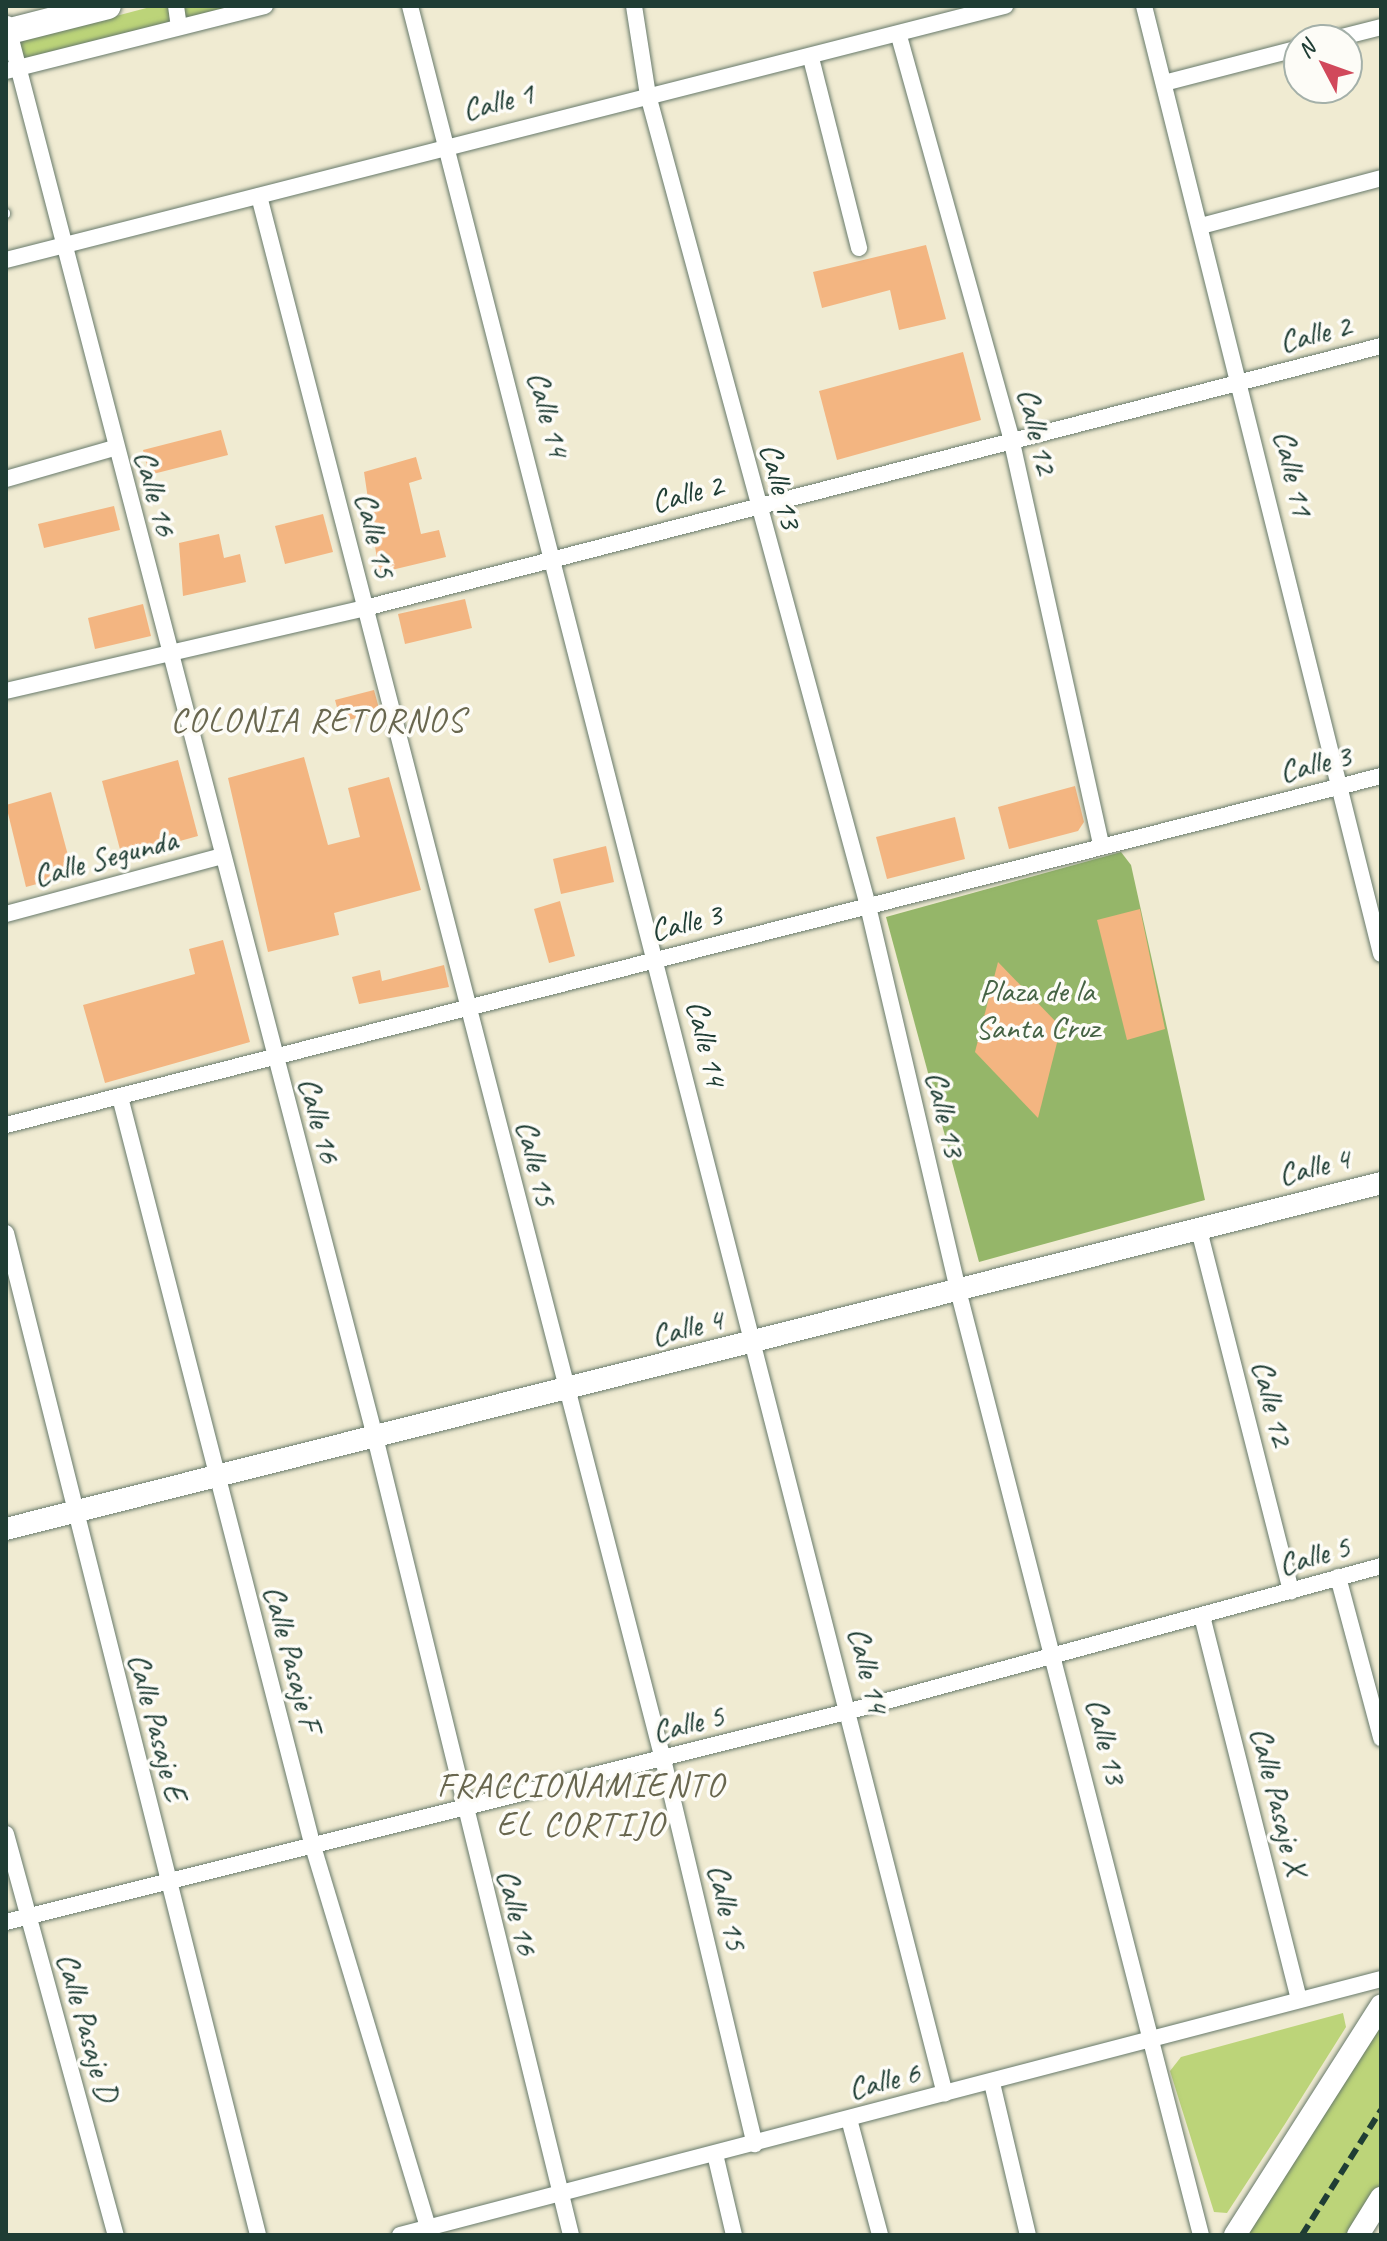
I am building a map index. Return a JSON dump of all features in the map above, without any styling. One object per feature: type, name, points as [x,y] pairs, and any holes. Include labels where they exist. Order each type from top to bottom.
[{"type":"main road","points":[[7,28],[108,6]]},
{"type":"street","points":[[176,6],[179,27]]},
{"type":"street","points":[[13,69],[265,6]]},
{"type":"street","name":"Calle 14","points":[[410,6],[449,143],[556,558],[945,2094]]},
{"type":"street","name":"Calle 13","points":[[634,6],[648,95],[756,504],[868,906],[958,1290],[1057,1658],[1201,2235]]},
{"type":"street","name":"Calle 1","points":[[6,260],[259,196],[449,143],[811,58],[1005,6]]},
{"type":"street","name":"Calle 11","points":[[1144,6],[1243,381],[1381,954]]},
{"type":"street","name":"Calle 16","points":[[7,28],[13,69],[64,246],[218,857],[375,1437],[461,1809],[571,2235]]},
{"type":"street","name":"Calle 12","points":[[899,36],[1011,438],[1101,845]]},
{"type":"street","points":[[1164,83],[1283,52]]},
{"type":"street","points":[[811,58],[859,248]]},
{"type":"street","points":[[1201,226],[1381,178]]},
{"type":"street","name":"Calle 15","points":[[259,196],[470,1007],[563,1391],[663,1759],[755,2144]]},
{"type":"street","name":"Calle 2","points":[[6,691],[168,651],[365,608],[1011,438],[1381,346]]},
{"type":"street","points":[[6,479],[114,448]]},
{"type":"street","name":"Calle 3","points":[[6,1125],[1381,776]]},
{"type":"street","name":"Calle Segunda","points":[[6,914],[218,857]]},
{"type":"street","name":"Calle Pasaje F","points":[[120,1097],[214,1474],[312,1843],[428,2227]]},
{"type":"street","name":"Calle 4","points":[[6,1529],[214,1474],[754,1344],[1381,1183]]},
{"type":"street","name":"Calle 12","points":[[1199,1230],[1291,1591]]},
{"type":"street","name":"Calle Pasaje E","points":[[6,1233],[258,2235]]},
{"type":"street","name":"Calle 5","points":[[6,1922],[1057,1658],[1381,1566]]},
{"type":"street","points":[[1338,1577],[1381,1738]]},
{"type":"street","name":"Calle Pasaje X","points":[[1202,1616],[1299,1998]]},
{"type":"street","name":"Calle Pasaje D","points":[[6,1834],[116,2235]]},
{"type":"street","name":"Calle 6","points":[[400,2235],[560,2191],[992,2083],[1299,1998],[1381,1979]]},
{"type":"street","points":[[1235,2235],[1381,2006]]},
{"type":"street","points":[[992,2083],[1028,2235]]},
{"type":"street","points":[[849,2119],[880,2235]]},
{"type":"street","points":[[715,2154],[734,2235]]},
{"type":"street","points":[[1358,2235],[1381,2198]]},
{"type":"green space","points":[[154,6],[249,6],[6,69],[6,45]]},
{"type":"green space","name":"Plaza de la Santa Cruz","points":[[1121,852],[1131,865],[1205,1200],[979,1262],[886,917]]},
{"type":"green space","points":[[1343,2013],[1346,2027],[1285,2124],[1227,2213],[1214,2212],[1170,2071],[1181,2057]]},
{"type":"green space","points":[[1381,2021],[1381,2186],[1350,2235],[1243,2235]]},
{"type":"building","points":[[926,245],[946,319],[899,330],[890,290],[822,308],[813,272]]},
{"type":"building","points":[[963,352],[981,420],[837,460],[819,391]]},
{"type":"building","points":[[221,430],[228,455],[149,475],[143,450]]},
{"type":"building","points":[[416,457],[422,479],[409,483],[421,534],[439,530],[446,557],[379,573],[364,472]]},
{"type":"building","points":[[114,506],[120,530],[44,548],[38,524]]},
{"type":"building","points":[[323,514],[333,552],[285,564],[275,526]]},
{"type":"building","points":[[219,534],[224,558],[240,554],[246,582],[183,596],[179,543]]},
{"type":"building","points":[[465,599],[472,628],[405,644],[398,614]]},
{"type":"building","points":[[143,604],[151,636],[95,649],[88,618]]},
{"type":"building","points":[[374,690],[380,712],[341,722],[335,700]]},
{"type":"building","points":[[304,757],[328,845],[360,837],[348,788],[389,777],[421,890],[334,913],[339,935],[268,952],[228,778]]},
{"type":"building","points":[[178,760],[198,836],[122,857],[102,781]]},
{"type":"building","points":[[1075,786],[1084,822],[1078,831],[1009,849],[998,807]]},
{"type":"building","points":[[51,792],[73,874],[26,887],[6,805]]},
{"type":"building","points":[[955,817],[965,859],[887,879],[876,837]]},
{"type":"building","points":[[606,846],[614,882],[561,894],[553,859]]},
{"type":"building","points":[[560,901],[575,956],[549,963],[534,909]]},
{"type":"building","points":[[1140,909],[1165,1029],[1127,1040],[1097,920]]},
{"type":"building","points":[[223,940],[250,1042],[105,1083],[83,1005],[195,974],[189,949]]},
{"type":"building","points":[[998,962],[1061,1027],[1038,1118],[975,1052]]},
{"type":"building","points":[[444,965],[449,987],[359,1004],[352,977],[380,970],[382,981]]},
{"type":"railway","points":[[1302,2235],[1381,2110]]},
{"type":"district","name":"COLONIA RETORNOS","points":[[318,720]]},
{"type":"district","name":"FRACCIONAMIENTO EL CORTIJO","points":[[581,1804]]}]
